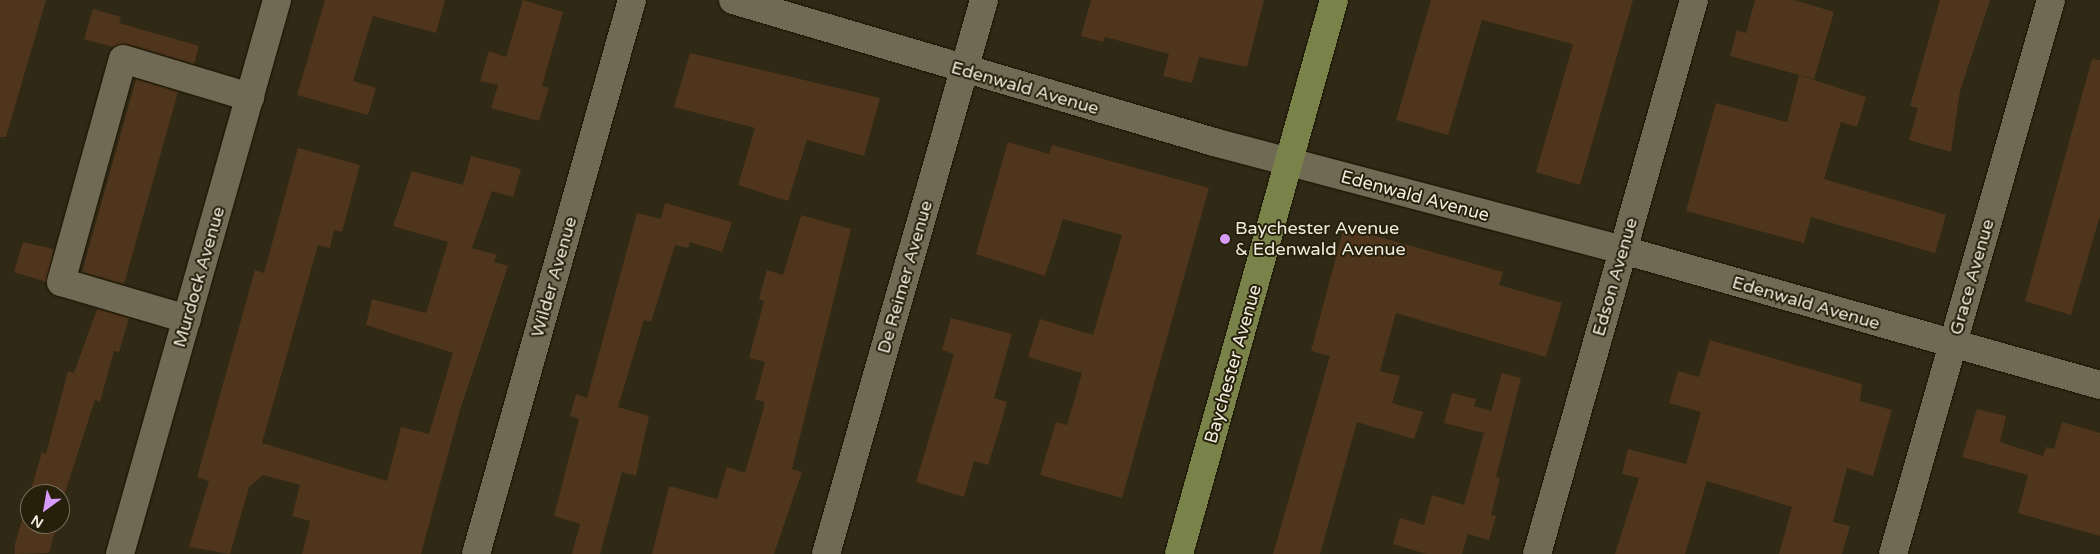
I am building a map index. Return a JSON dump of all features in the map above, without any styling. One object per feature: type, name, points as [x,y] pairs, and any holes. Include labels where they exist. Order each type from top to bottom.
[{"type":"main road","name":"Baychester Avenue","points":[[1179,554],[1334,0]]},
{"type":"street","name":"Murdock Avenue","points":[[120,554],[277,0]]},
{"type":"street","name":"Wilder Avenue","points":[[476,554],[632,0]]},
{"type":"street","name":"Edenwald Avenue","points":[[733,0],[964,71],[1290,162],[1623,250],[2100,385]]},
{"type":"street","name":"De Reimer Avenue","points":[[826,554],[984,0]]},
{"type":"street","name":"Edson Avenue","points":[[1537,554],[1694,0]]},
{"type":"street","name":"Grace Avenue","points":[[1893,554],[2051,0]]},
{"type":"street","points":[[187,319],[61,282],[123,59],[250,96]]},
{"type":"building","points":[[0,0],[46,0],[6,137],[0,137]]},
{"type":"building","points":[[325,0],[445,0],[436,33],[373,16],[353,81],[376,88],[368,115],[297,95]]},
{"type":"building","points":[[523,0],[563,12],[542,86],[549,88],[539,121],[491,108],[498,85],[480,81],[489,51],[506,57]]},
{"type":"building","points":[[1091,0],[1264,0],[1247,67],[1199,57],[1192,83],[1163,76],[1169,54],[1105,37],[1103,42],[1081,36]]},
{"type":"building","points":[[1431,0],[1633,0],[1580,185],[1536,172],[1573,45],[1569,43],[1482,20],[1448,135],[1396,120]]},
{"type":"building","points":[[1755,0],[1794,0],[1834,12],[1814,79],[1730,56],[1737,30],[1746,33]]},
{"type":"building","points":[[1940,0],[1990,0],[1960,91],[1951,152],[1909,140],[1918,108],[1910,106]]},
{"type":"building","points":[[93,9],[121,17],[119,23],[199,46],[194,64],[127,44],[113,47],[84,39]]},
{"type":"building","points":[[690,53],[880,98],[864,156],[807,140],[788,201],[738,185],[755,128],[674,107]]},
{"type":"building","points":[[2092,59],[2100,60],[2100,216],[2071,315],[2025,301]]},
{"type":"building","points":[[1799,75],[1866,97],[1857,127],[1841,122],[1824,179],[1946,215],[1935,253],[1811,217],[1804,243],[1686,211],[1716,103],[1787,122]]},
{"type":"building","points":[[136,79],[178,92],[124,284],[82,272]]},
{"type":"building","points":[[1008,142],[1049,154],[1052,145],[1209,188],[1122,498],[1040,475],[1056,422],[1067,425],[1082,373],[1028,357],[1040,319],[1093,335],[1122,235],[1063,219],[1045,276],[976,254]]},
{"type":"building","points":[[298,148],[360,165],[342,232],[334,230],[330,248],[318,245],[262,443],[387,481],[401,427],[429,434],[453,353],[366,325],[372,299],[426,313],[448,242],[393,226],[412,171],[463,185],[471,156],[521,169],[513,197],[492,191],[472,248],[497,255],[494,262],[508,266],[460,410],[421,554],[302,554],[310,521],[292,516],[300,485],[263,475],[249,487],[230,554],[189,547],[209,481],[197,477],[255,270],[264,273]]},
{"type":"building","points":[[665,203],[732,222],[722,252],[690,242],[688,248],[675,245],[651,322],[644,320],[618,407],[649,416],[636,476],[622,472],[600,554],[572,554],[580,524],[554,516],[579,419],[570,416],[576,394],[587,398],[637,213],[661,219]]},
{"type":"building","points":[[801,215],[851,229],[792,469],[802,472],[774,554],[652,554],[669,486],[717,499],[727,467],[745,473],[764,407],[764,402],[755,399],[765,362],[749,358],[764,301],[759,299],[767,270],[783,275]]},
{"type":"building","points":[[1344,227],[1503,272],[1499,285],[1562,303],[1546,357],[1396,313],[1380,371],[1400,376],[1392,403],[1423,412],[1414,439],[1357,422],[1320,554],[1273,554],[1330,356],[1311,351]]},
{"type":"building","points":[[23,242],[54,249],[46,282],[14,272]]},
{"type":"building","points":[[97,309],[129,318],[119,352],[114,351],[100,402],[95,400],[68,484],[33,484],[42,452],[46,454],[68,371],[74,373]]},
{"type":"building","points":[[951,318],[1012,334],[994,398],[1007,402],[1000,427],[988,465],[974,461],[964,497],[916,482],[954,354],[942,350]]},
{"type":"building","points":[[1710,340],[1862,384],[1860,401],[1892,410],[1873,476],[1847,468],[1833,522],[1850,526],[1842,554],[1779,554],[1792,507],[1707,481],[1685,554],[1615,554],[1639,478],[1622,474],[1628,449],[1686,464],[1701,412],[1669,403],[1678,371],[1699,377]]},
{"type":"building","points":[[1502,373],[1521,378],[1496,477],[1500,478],[1491,515],[1496,516],[1489,540],[1468,534],[1462,554],[1426,554],[1393,544],[1400,518],[1424,525],[1432,495],[1464,505],[1484,433],[1444,423],[1452,393],[1476,399],[1474,406],[1491,411]]},
{"type":"building","points":[[1977,409],[2006,416],[2000,442],[2043,456],[2046,447],[2054,449],[2062,422],[2100,433],[2100,536],[2018,513],[2028,475],[1962,457]]},
{"type":"building","points":[[20,527],[20,534],[54,534],[49,553],[15,554],[15,544]]},
{"type":"place","name":"Baychester Avenue & Edenwald Avenue","points":[[1225,239]]}]
